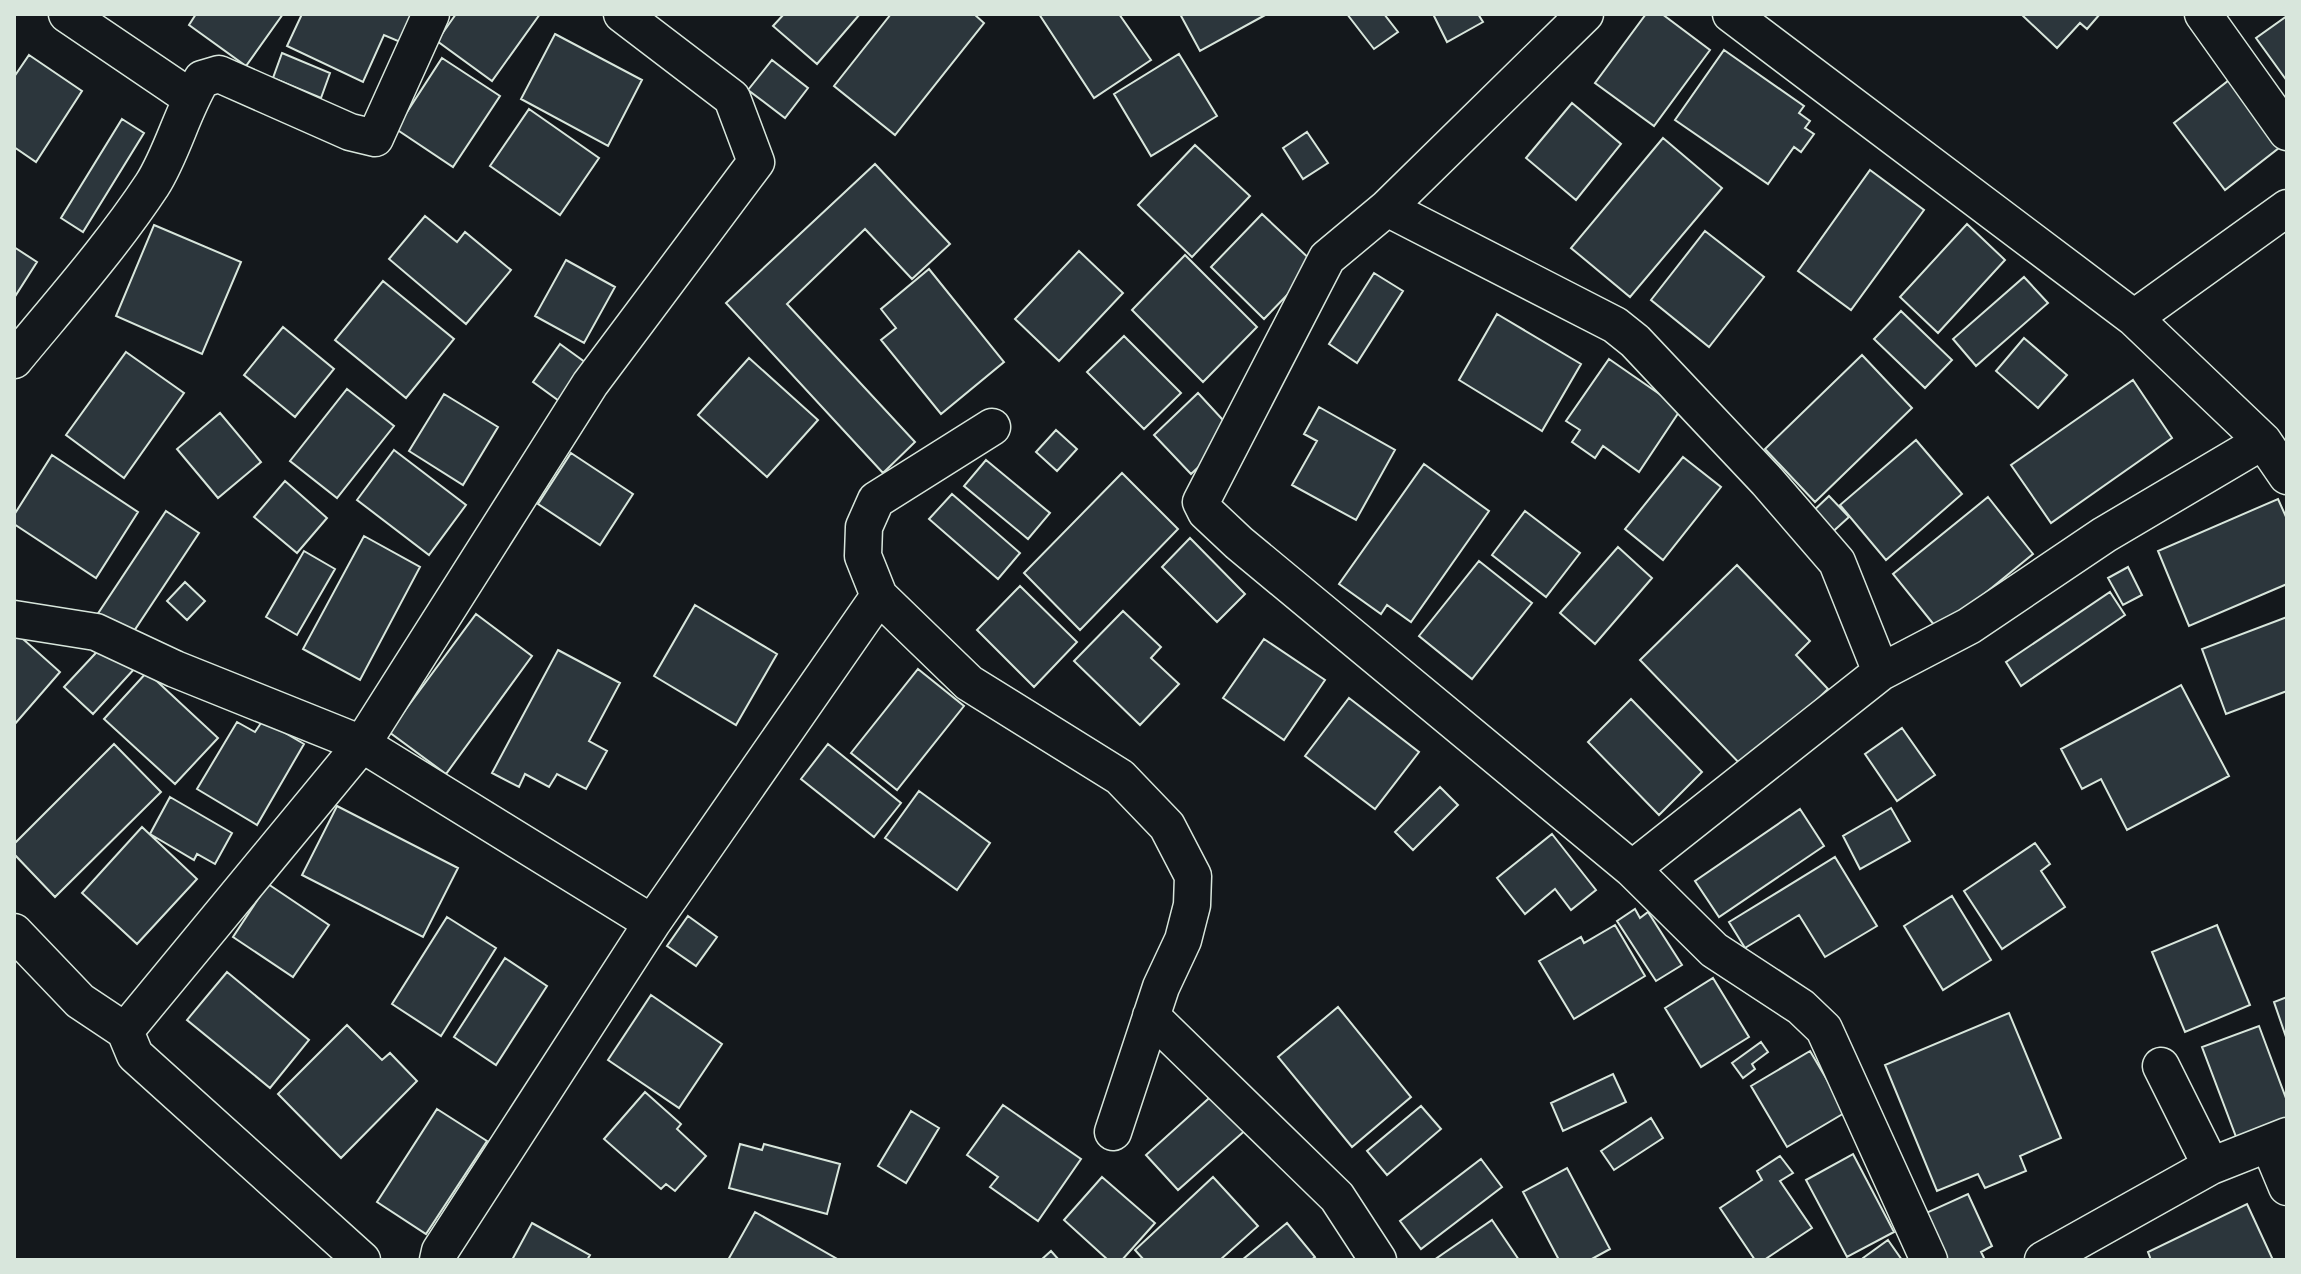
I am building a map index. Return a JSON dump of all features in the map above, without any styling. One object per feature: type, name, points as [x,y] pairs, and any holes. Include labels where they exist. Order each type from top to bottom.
[{"type":"street","points":[[67,14],[191,98]]},
{"type":"street","points":[[14,360],[154,183],[202,79],[219,74],[350,132],[375,138],[431,14]]},
{"type":"street","points":[[125,1031],[362,744],[590,384],[756,162],[732,98],[622,14]]},
{"type":"street","points":[[1585,14],[1387,208],[1327,258],[1201,502],[1206,512],[1239,543],[1632,869],[1714,950],[1801,1007],[1824,1029],[1929,1260]]},
{"type":"street","points":[[1731,14],[2134,318],[2263,441],[2287,476]]},
{"type":"street","points":[[2203,14],[2287,132]]},
{"type":"street","points":[[1387,208],[1615,325],[1635,341],[1767,481],[1837,562],[1881,672]]},
{"type":"street","points":[[2134,318],[2287,208]]},
{"type":"street","points":[[992,427],[876,500],[864,527],[863,556],[879,596],[969,683],[1120,777],[1167,826],[1193,876],[1192,905],[1183,940],[1161,987],[1113,1132]]},
{"type":"street","points":[[1632,869],[1881,672],[1969,626],[2104,535],[2263,441]]},
{"type":"street","points":[[438,1260],[440,1251],[652,923],[879,596]]},
{"type":"street","points":[[14,619],[96,632],[175,669],[362,744],[652,923]]},
{"type":"street","points":[[14,932],[80,1001],[125,1031],[135,1055],[362,1260]]},
{"type":"street","points":[[1151,1016],[1337,1197],[1378,1260]]},
{"type":"street","points":[[2161,1066],[2211,1166]]},
{"type":"street","points":[[2043,1260],[2211,1166],[2278,1140],[2287,1187]]},
{"type":"building","points":[[196,14],[283,14],[246,66],[189,25]]},
{"type":"building","points":[[302,14],[419,14],[405,44],[384,35],[363,82],[287,46]]},
{"type":"building","points":[[456,14],[540,14],[492,81],[437,41]]},
{"type":"building","points":[[784,14],[860,14],[817,64],[773,26]]},
{"type":"building","points":[[891,14],[974,14],[984,23],[895,135],[834,86]]},
{"type":"building","points":[[1039,14],[1119,14],[1151,60],[1094,98]]},
{"type":"building","points":[[1180,14],[1267,14],[1200,51]]},
{"type":"building","points":[[1347,14],[1384,14],[1398,32],[1374,49]]},
{"type":"building","points":[[1433,14],[1478,14],[1483,22],[1447,42]]},
{"type":"building","points":[[1646,14],[1662,14],[1710,50],[1654,126],[1595,83]]},
{"type":"building","points":[[2021,14],[2100,14],[2087,29],[2080,23],[2057,48]]},
{"type":"building","points":[[2287,16],[2287,81],[2256,38]]},
{"type":"building","points":[[555,34],[642,80],[608,146],[521,99]]},
{"type":"building","points":[[1724,50],[1804,106],[1799,113],[1810,121],[1805,128],[1814,134],[1801,152],[1794,147],[1768,184],[1675,120]]},
{"type":"building","points":[[282,53],[330,73],[321,98],[273,78]]},
{"type":"building","points":[[1179,54],[1217,116],[1151,156],[1114,94]]},
{"type":"building","points":[[29,55],[82,91],[36,162],[14,147],[14,77]]},
{"type":"building","points":[[442,58],[500,96],[453,167],[396,129]]},
{"type":"building","points":[[772,60],[808,88],[785,118],[748,90]]},
{"type":"building","points":[[2233,77],[2284,144],[2225,190],[2174,123]]},
{"type":"building","points":[[1572,103],[1621,144],[1576,200],[1526,158]]},
{"type":"building","points":[[529,109],[599,158],[560,215],[490,166]]},
{"type":"building","points":[[122,119],[144,133],[83,232],[61,218]]},
{"type":"building","points":[[1307,132],[1328,163],[1303,179],[1283,148]]},
{"type":"building","points":[[1663,138],[1722,188],[1630,297],[1571,248]]},
{"type":"building","points":[[1195,145],[1250,196],[1192,257],[1138,205]]},
{"type":"building","points":[[875,164],[950,244],[912,279],[865,229],[787,304],[915,442],[883,473],[726,303]]},
{"type":"building","points":[[1870,170],[1924,210],[1851,310],[1798,271]]},
{"type":"building","points":[[1262,214],[1316,265],[1264,319],[1211,267]]},
{"type":"building","points":[[425,216],[457,242],[465,232],[511,270],[466,324],[389,259]]},
{"type":"building","points":[[1967,224],[2005,260],[1938,333],[1900,297]]},
{"type":"building","points":[[154,225],[241,262],[202,354],[116,316]]},
{"type":"building","points":[[1705,231],[1764,277],[1709,347],[1651,300]]},
{"type":"building","points":[[14,247],[37,262],[14,298]]},
{"type":"building","points":[[1079,251],[1123,293],[1059,361],[1015,319]]},
{"type":"building","points":[[1185,255],[1257,327],[1203,382],[1132,310]]},
{"type":"building","points":[[566,260],[615,287],[584,343],[535,316]]},
{"type":"building","points":[[929,269],[1004,362],[941,414],[881,340],[896,328],[881,309]]},
{"type":"building","points":[[1374,273],[1403,291],[1357,363],[1329,344]]},
{"type":"building","points":[[2024,277],[2048,303],[1976,366],[1953,339]]},
{"type":"building","points":[[383,281],[454,339],[406,398],[335,340]]},
{"type":"building","points":[[1901,311],[1952,360],[1925,388],[1874,339]]},
{"type":"building","points":[[1497,314],[1581,364],[1542,431],[1459,380]]},
{"type":"building","points":[[283,327],[334,369],[295,417],[244,375]]},
{"type":"building","points":[[1124,336],[1181,393],[1144,429],[1087,372]]},
{"type":"building","points":[[2024,338],[2067,375],[2038,408],[1996,371]]},
{"type":"building","points":[[560,344],[589,365],[562,403],[533,382]]},
{"type":"building","points":[[126,352],[184,393],[124,478],[66,435]]},
{"type":"building","points":[[1862,355],[1912,408],[1815,502],[1765,449]]},
{"type":"building","points":[[749,358],[818,420],[767,477],[698,415]]},
{"type":"building","points":[[1609,359],[1681,409],[1639,472],[1603,446],[1595,458],[1572,442],[1580,430],[1566,421]]},
{"type":"building","points":[[2133,380],[2172,438],[2051,523],[2011,465]]},
{"type":"building","points":[[347,389],[394,426],[337,498],[290,461]]},
{"type":"building","points":[[1198,393],[1235,433],[1191,474],[1154,435]]},
{"type":"building","points":[[444,394],[498,427],[463,485],[409,451]]},
{"type":"building","points":[[1319,407],[1395,450],[1356,520],[1292,485],[1317,441],[1304,434]]},
{"type":"building","points":[[220,413],[261,462],[218,498],[177,449]]},
{"type":"building","points":[[1056,430],[1077,449],[1057,471],[1036,452]]},
{"type":"building","points":[[1916,440],[1962,494],[1886,560],[1840,505]]},
{"type":"building","points":[[394,450],[466,505],[429,555],[357,500]]},
{"type":"building","points":[[571,453],[633,494],[600,545],[538,504]]},
{"type":"building","points":[[52,455],[138,512],[96,578],[14,524],[14,515]]},
{"type":"building","points":[[1683,457],[1721,487],[1663,560],[1625,529]]},
{"type":"building","points":[[986,460],[1050,513],[1028,539],[964,486]]},
{"type":"building","points":[[1424,464],[1489,511],[1411,622],[1387,605],[1381,614],[1339,584]]},
{"type":"building","points":[[1122,473],[1178,529],[1080,630],[1024,573]]},
{"type":"building","points":[[285,481],[327,518],[297,553],[254,517]]},
{"type":"building","points":[[952,494],[1020,553],[998,579],[929,519]]},
{"type":"building","points":[[1829,496],[1849,517],[1828,536],[1809,515]]},
{"type":"building","points":[[1988,497],[2033,554],[1939,631],[1893,574]]},
{"type":"building","points":[[2278,499],[2287,519],[2287,584],[2189,626],[2158,551]]},
{"type":"building","points":[[166,511],[199,533],[128,640],[95,618]]},
{"type":"building","points":[[1525,511],[1580,553],[1546,597],[1492,555]]},
{"type":"building","points":[[364,536],[420,567],[360,680],[303,649]]},
{"type":"building","points":[[1190,538],[1245,594],[1217,622],[1162,567]]},
{"type":"building","points":[[1618,547],[1652,578],[1595,644],[1560,613]]},
{"type":"building","points":[[304,551],[335,569],[297,635],[266,617]]},
{"type":"building","points":[[1479,561],[1532,603],[1472,679],[1419,636]]},
{"type":"building","points":[[1737,565],[1810,641],[1796,655],[1828,689],[1745,769],[1640,660]]},
{"type":"building","points":[[2128,567],[2142,595],[2123,605],[2108,578]]},
{"type":"building","points":[[185,582],[205,601],[187,620],[167,601]]},
{"type":"building","points":[[1020,586],[1077,642],[1034,687],[977,630]]},
{"type":"building","points":[[2110,592],[2125,615],[2021,686],[2006,662]]},
{"type":"building","points":[[695,605],[777,654],[736,725],[654,676]]},
{"type":"building","points":[[1123,611],[1161,647],[1151,658],[1179,684],[1140,725],[1074,661]]},
{"type":"building","points":[[476,614],[532,656],[446,774],[389,732]]},
{"type":"building","points":[[2287,617],[2287,691],[2226,714],[2202,649]]},
{"type":"building","points":[[14,631],[60,672],[14,725]]},
{"type":"building","points":[[1264,639],[1325,680],[1284,740],[1223,698]]},
{"type":"building","points":[[107,641],[136,667],[93,714],[64,687]]},
{"type":"building","points":[[558,650],[620,683],[589,741],[607,751],[586,789],[557,774],[549,787],[525,774],[519,787],[492,773]]},
{"type":"building","points":[[918,669],[964,706],[897,790],[851,753]]},
{"type":"building","points":[[147,672],[218,738],[175,784],[104,719]]},
{"type":"building","points":[[2181,685],[2229,776],[2127,830],[2101,779],[2082,789],[2061,749]]},
{"type":"building","points":[[1349,698],[1419,752],[1375,809],[1305,756]]},
{"type":"building","points":[[1631,699],[1702,772],[1659,815],[1588,742]]},
{"type":"building","points":[[263,720],[304,744],[257,825],[197,789],[237,722],[255,732]]},
{"type":"building","points":[[1902,728],[1935,775],[1897,801],[1865,754]]},
{"type":"building","points":[[114,744],[161,792],[55,897],[14,854],[14,844]]},
{"type":"building","points":[[828,744],[901,803],[874,837],[801,779]]},
{"type":"building","points":[[1440,787],[1458,805],[1413,850],[1395,832]]},
{"type":"building","points":[[919,791],[990,843],[957,890],[885,838]]},
{"type":"building","points":[[170,797],[232,833],[215,864],[197,854],[194,860],[150,834]]},
{"type":"building","points":[[337,806],[458,868],[423,937],[302,875]]},
{"type":"building","points":[[1891,808],[1910,841],[1860,869],[1843,836]]},
{"type":"building","points":[[1800,809],[1824,846],[1719,917],[1695,881]]},
{"type":"building","points":[[142,827],[197,879],[137,944],[82,893]]},
{"type":"building","points":[[1552,834],[1596,890],[1571,910],[1555,889],[1525,914],[1497,878]]},
{"type":"building","points":[[2035,843],[2050,864],[2041,871],[2065,907],[2002,949],[1964,891]]},
{"type":"building","points":[[1835,857],[1877,926],[1825,957],[1799,915],[1745,948],[1729,922]]},
{"type":"building","points":[[268,884],[329,925],[293,977],[233,937]]},
{"type":"building","points":[[1952,896],[1991,960],[1943,990],[1904,926]]},
{"type":"building","points":[[1635,909],[1640,918],[1648,912],[1682,965],[1656,981],[1617,921]]},
{"type":"building","points":[[688,916],[717,937],[696,966],[667,946]]},
{"type":"building","points":[[447,917],[496,948],[441,1036],[392,1004]]},
{"type":"building","points":[[1615,925],[1645,976],[1574,1019],[1539,961],[1581,937],[1584,943]]},
{"type":"building","points":[[2217,925],[2250,1005],[2185,1032],[2152,952]]},
{"type":"building","points":[[505,958],[547,986],[496,1065],[454,1037]]},
{"type":"building","points":[[227,972],[309,1040],[270,1088],[187,1020]]},
{"type":"building","points":[[1713,978],[1749,1037],[1701,1067],[1665,1008]]},
{"type":"building","points":[[651,995],[722,1044],[679,1108],[608,1060]]},
{"type":"building","points":[[2287,997],[2287,1040],[2274,1002]]},
{"type":"building","points":[[1338,1007],[1411,1097],[1352,1147],[1278,1057]]},
{"type":"building","points":[[2009,1013],[2061,1138],[2020,1156],[2026,1171],[1985,1188],[1978,1174],[1937,1191],[1885,1065]]},
{"type":"building","points":[[347,1025],[382,1060],[390,1053],[417,1081],[341,1158],[278,1094]]},
{"type":"building","points":[[2259,1026],[2287,1101],[2287,1123],[2238,1142],[2202,1047]]},
{"type":"building","points":[[1761,1042],[1768,1052],[1752,1064],[1755,1069],[1743,1078],[1732,1063]]},
{"type":"building","points":[[1810,1051],[1846,1112],[1787,1147],[1751,1086]]},
{"type":"building","points":[[1613,1074],[1626,1102],[1563,1131],[1551,1103]]},
{"type":"building","points":[[1217,1091],[1249,1127],[1178,1190],[1146,1155]]},
{"type":"building","points":[[645,1092],[681,1124],[677,1129],[706,1156],[675,1191],[666,1184],[661,1189],[604,1139]]},
{"type":"building","points":[[1003,1105],[1081,1159],[1038,1221],[990,1187],[998,1177],[967,1155]]},
{"type":"building","points":[[1421,1106],[1441,1129],[1387,1175],[1367,1151]]},
{"type":"building","points":[[437,1109],[487,1141],[426,1234],[377,1202]]},
{"type":"building","points":[[911,1111],[939,1128],[906,1183],[878,1166]]},
{"type":"building","points":[[1651,1118],[1663,1138],[1614,1170],[1601,1151]]},
{"type":"building","points":[[740,1144],[762,1150],[764,1144],[840,1164],[827,1214],[729,1188]]},
{"type":"building","points":[[1853,1154],[1894,1232],[1847,1257],[1806,1180]]},
{"type":"building","points":[[1780,1156],[1793,1173],[1780,1181],[1812,1228],[1764,1260],[1755,1260],[1720,1208],[1762,1180],[1757,1171]]},
{"type":"building","points":[[1481,1159],[1502,1187],[1421,1249],[1400,1221]]},
{"type":"building","points":[[1567,1168],[1610,1249],[1590,1260],[1559,1260],[1523,1192]]},
{"type":"building","points":[[1102,1177],[1155,1223],[1122,1260],[1108,1260],[1064,1220]]},
{"type":"building","points":[[1213,1177],[1258,1226],[1220,1260],[1144,1260],[1135,1250]]},
{"type":"building","points":[[1968,1194],[1992,1246],[1981,1252],[1985,1260],[1930,1260],[1926,1213]]},
{"type":"building","points":[[2247,1204],[2273,1260],[2151,1260],[2148,1252]]},
{"type":"building","points":[[755,1212],[839,1260],[728,1260]]},
{"type":"building","points":[[1492,1220],[1519,1260],[1434,1260]]},
{"type":"building","points":[[532,1223],[590,1255],[587,1260],[512,1260]]},
{"type":"building","points":[[1287,1223],[1315,1257],[1311,1260],[1242,1260]]},
{"type":"building","points":[[1888,1240],[1902,1260],[1864,1260],[1863,1258]]},
{"type":"building","points":[[1051,1251],[1059,1260],[1041,1260]]}]
